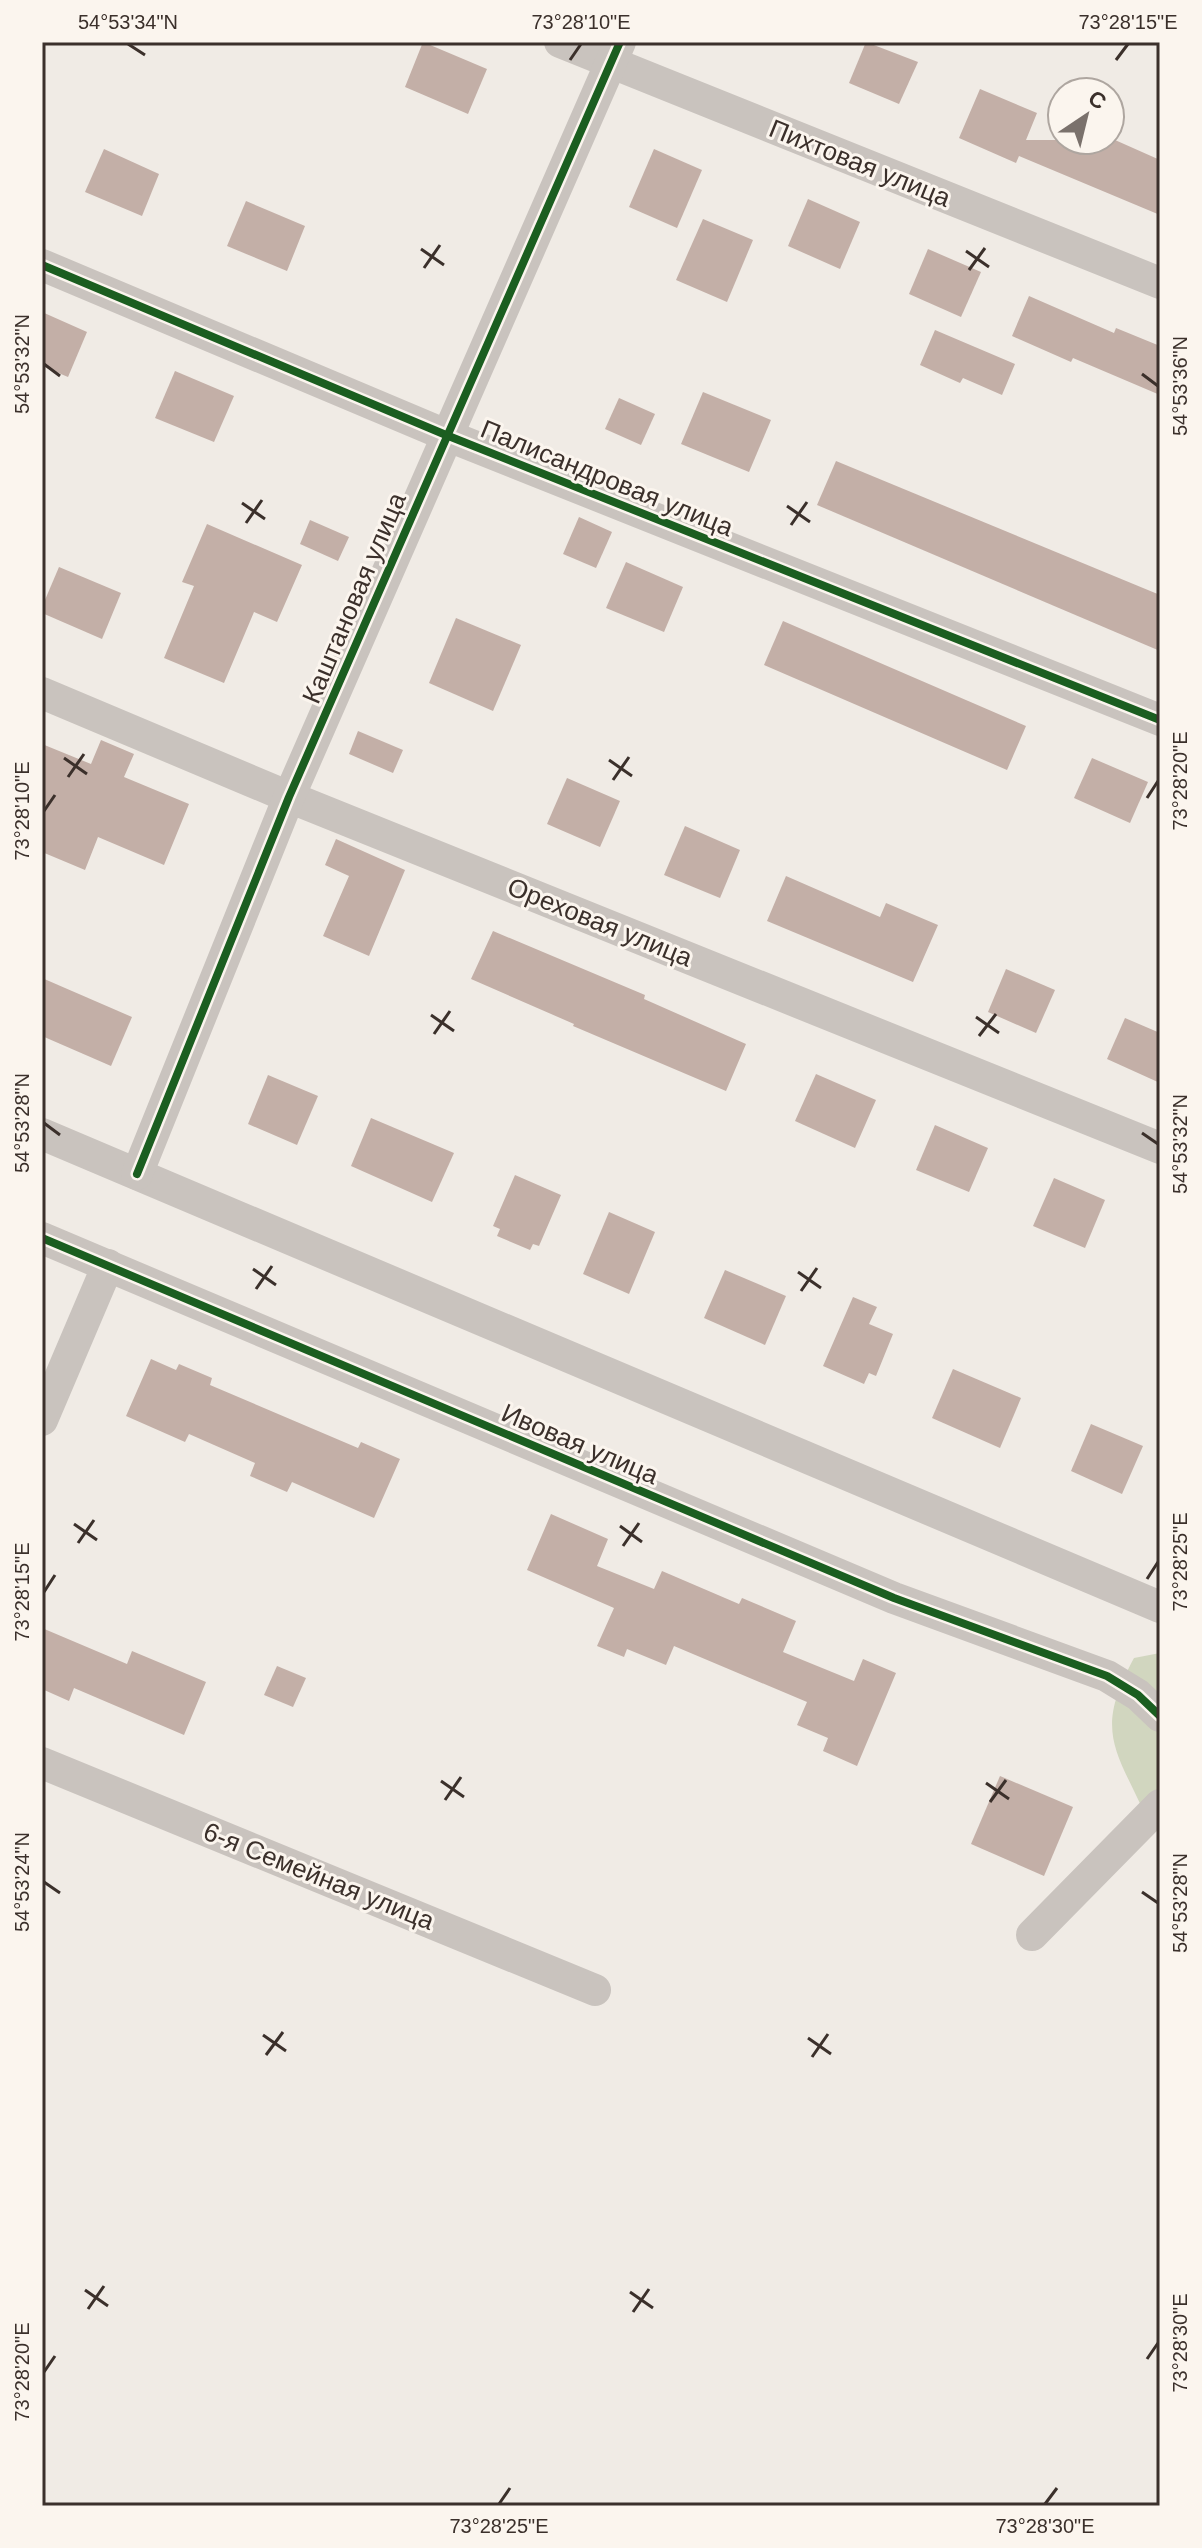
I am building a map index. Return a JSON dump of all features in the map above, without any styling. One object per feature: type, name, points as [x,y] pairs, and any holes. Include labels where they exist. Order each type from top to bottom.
[{"type":"street","name":"Пихтовая улица","points":[[560,42],[615,53],[1160,283]]},
{"type":"street","name":"Каштановая улица","points":[[137,1174],[289,797],[615,53]]},
{"type":"street","name":"Палисандровая улица","points":[[42,265],[446,435],[1160,720]]},
{"type":"street","name":"Ореховая улица","points":[[42,693],[289,797],[1160,1148]]},
{"type":"street","points":[[42,1134],[1160,1607]]},
{"type":"street","name":"Ивовая улица","points":[[42,1238],[894,1598],[1107,1676],[1138,1695],[1160,1716]]},
{"type":"street","points":[[42,1420],[108,1265]]},
{"type":"street","name":"6-я Семейная улица","points":[[42,1763],[595,1990]]},
{"type":"street","points":[[1032,1935],[1160,1805]]},
{"type":"green space","points":[[1160,1653],[1160,1820],[1145,1814],[1118,1754],[1112,1721],[1115,1703],[1134,1658]]},
{"type":"building","points":[[423,42],[487,69],[468,114],[405,87]]},
{"type":"building","points":[[866,42],[918,62],[899,104],[849,83]]},
{"type":"building","points":[[980,89],[1037,113],[1026,140],[1046,140],[1046,156],[1126,156],[1126,145],[1160,160],[1160,215],[1019,156],[1016,163],[959,138]]},
{"type":"building","points":[[104,149],[159,174],[142,216],[85,192]]},
{"type":"building","points":[[654,149],[702,170],[677,228],[629,207]]},
{"type":"building","points":[[808,199],[860,222],[840,269],[788,246]]},
{"type":"building","points":[[246,201],[305,226],[287,271],[227,246]]},
{"type":"building","points":[[703,219],[753,240],[727,302],[676,280]]},
{"type":"building","points":[[928,249],[981,272],[961,317],[909,294]]},
{"type":"building","points":[[1029,296],[1114,333],[1116,328],[1160,346],[1160,395],[1012,336]]},
{"type":"building","points":[[42,312],[87,332],[68,377],[42,366]]},
{"type":"building","points":[[935,330],[1015,364],[1002,395],[963,378],[960,383],[920,365]]},
{"type":"building","points":[[175,371],[234,396],[214,442],[155,418]]},
{"type":"building","points":[[703,392],[771,420],[749,472],[681,444]]},
{"type":"building","points":[[619,398],[655,414],[641,445],[605,429]]},
{"type":"building","points":[[836,461],[1160,595],[1160,651],[817,505]]},
{"type":"building","points":[[579,517],[612,532],[596,568],[563,554]]},
{"type":"building","points":[[310,520],[349,537],[338,561],[300,544]]},
{"type":"building","points":[[207,524],[302,565],[277,622],[254,612],[224,683],[164,658],[194,586],[182,582]]},
{"type":"building","points":[[626,562],[683,587],[664,632],[606,608]]},
{"type":"building","points":[[59,567],[121,593],[102,639],[42,613]]},
{"type":"building","points":[[456,618],[521,645],[493,711],[429,683]]},
{"type":"building","points":[[783,621],[1026,726],[1007,770],[764,665]]},
{"type":"building","points":[[358,731],[403,750],[393,773],[349,754]]},
{"type":"building","points":[[101,740],[134,754],[124,777],[189,804],[164,865],[98,837],[85,870],[42,852],[42,744],[91,764]]},
{"type":"building","points":[[1092,758],[1148,782],[1130,823],[1074,798]]},
{"type":"building","points":[[567,778],[620,801],[600,847],[547,824]]},
{"type":"building","points":[[685,826],[740,850],[720,898],[664,875]]},
{"type":"building","points":[[336,839],[405,870],[369,956],[323,936],[349,876],[325,865]]},
{"type":"building","points":[[786,876],[880,917],[886,903],[938,925],[913,982],[767,921]]},
{"type":"building","points":[[493,931],[645,995],[644,999],[746,1044],[726,1091],[471,979]]},
{"type":"building","points":[[1006,969],[1055,990],[1036,1033],[988,1012]]},
{"type":"building","points":[[42,978],[132,1017],[111,1066],[42,1036]]},
{"type":"building","points":[[1125,1018],[1160,1033],[1160,1083],[1107,1059]]},
{"type":"building","points":[[816,1074],[876,1100],[855,1148],[795,1121]]},
{"type":"building","points":[[268,1075],[318,1096],[297,1145],[248,1124]]},
{"type":"building","points":[[371,1118],[454,1153],[432,1202],[351,1166]]},
{"type":"building","points":[[935,1125],[988,1148],[969,1192],[916,1170]]},
{"type":"building","points":[[515,1175],[561,1195],[539,1246],[533,1244],[530,1250],[497,1236],[500,1229],[493,1226]]},
{"type":"building","points":[[1054,1178],[1105,1200],[1085,1248],[1033,1226]]},
{"type":"building","points":[[609,1212],[655,1232],[629,1294],[583,1274]]},
{"type":"building","points":[[725,1270],[786,1296],[765,1345],[704,1318]]},
{"type":"building","points":[[853,1297],[877,1307],[869,1324],[893,1334],[876,1376],[869,1373],[864,1384],[823,1366]]},
{"type":"building","points":[[151,1359],[176,1370],[179,1364],[212,1378],[210,1385],[358,1448],[361,1442],[400,1459],[374,1518],[292,1482],[287,1492],[250,1476],[255,1463],[189,1434],[185,1442],[126,1416]]},
{"type":"building","points":[[953,1369],[1021,1398],[1000,1448],[932,1418]]},
{"type":"building","points":[[1091,1424],[1143,1446],[1122,1494],[1071,1471]]},
{"type":"building","points":[[551,1514],[608,1539],[597,1566],[654,1589],[662,1571],[739,1604],[742,1598],[796,1621],[783,1652],[854,1681],[863,1659],[896,1673],[857,1766],[823,1751],[828,1738],[797,1725],[807,1702],[674,1646],[666,1665],[627,1649],[624,1657],[597,1646],[614,1608],[527,1570]]},
{"type":"building","points":[[42,1628],[127,1664],[132,1651],[206,1682],[184,1735],[74,1688],[69,1701],[42,1689]]},
{"type":"building","points":[[277,1666],[306,1678],[293,1707],[264,1695]]},
{"type":"building","points":[[1000,1776],[1073,1807],[1044,1876],[971,1844]]},
{"type":"cycle path","points":[[137,1174],[289,797],[620,42]]},
{"type":"cycle path","points":[[42,265],[446,435],[1160,720]]},
{"type":"cycle path","points":[[42,1238],[894,1598],[1107,1676],[1138,1695],[1160,1716]]}]
